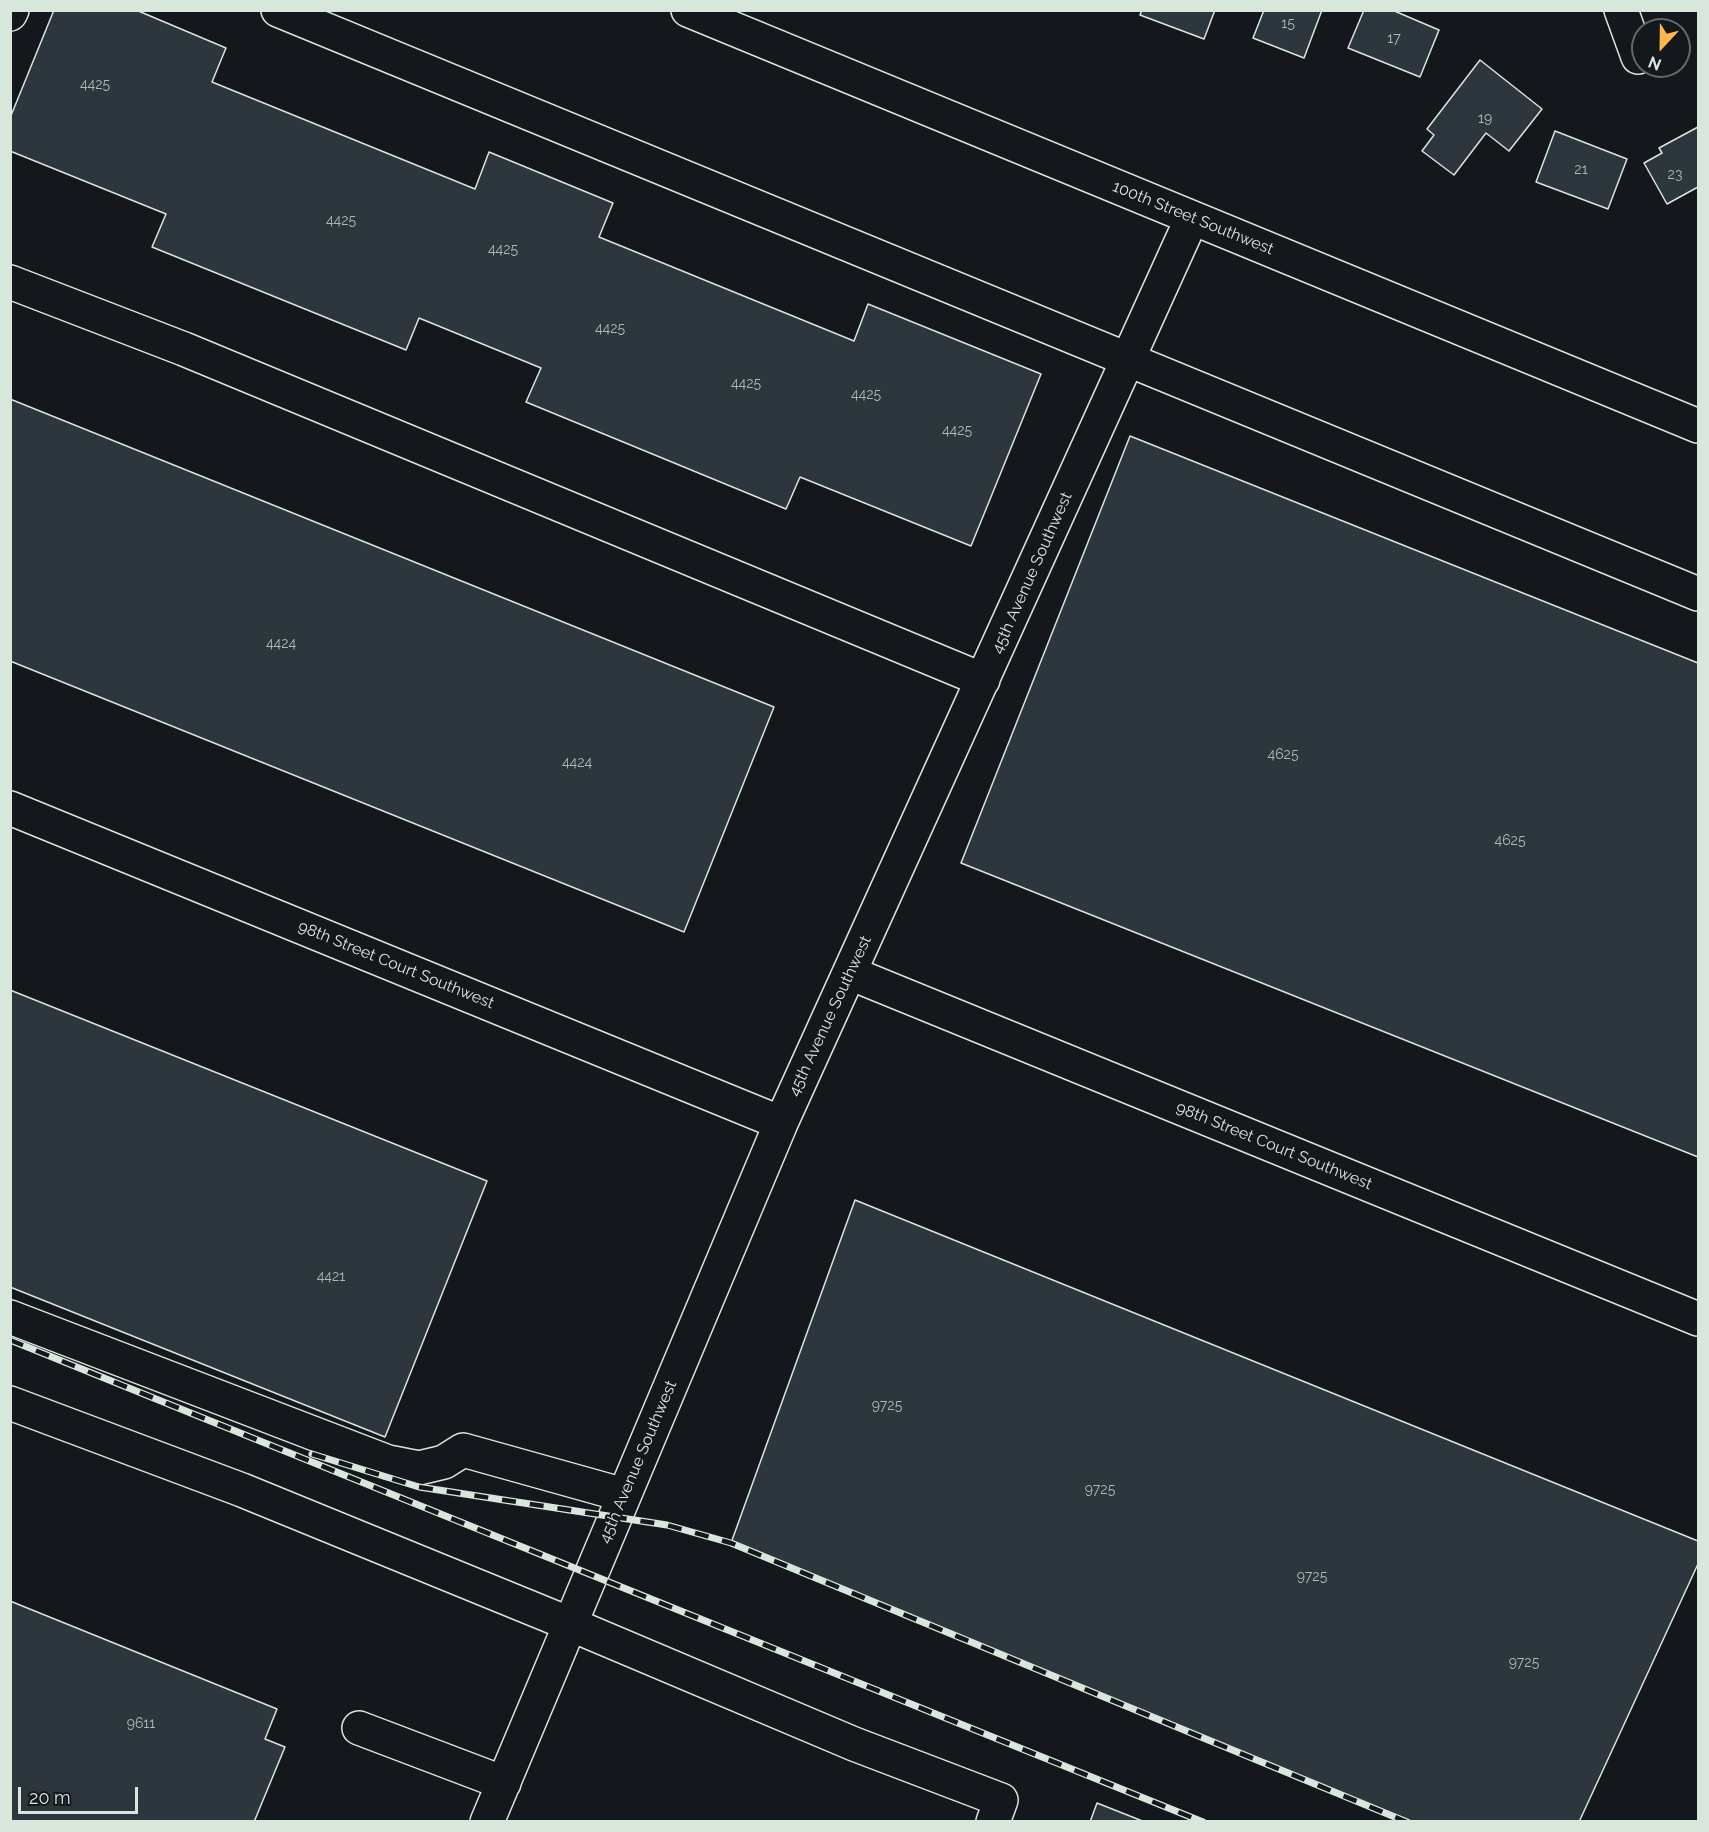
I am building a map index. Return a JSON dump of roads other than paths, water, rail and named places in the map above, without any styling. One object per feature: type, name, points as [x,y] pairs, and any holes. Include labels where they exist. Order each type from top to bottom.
[{"type":"street","points":[[278,10],[1698,594]]},
{"type":"street","name":"100th Street Southwest","points":[[687,10],[1698,426]]},
{"type":"street","points":[[1621,10],[1631,38]]},
{"type":"street","name":"45th Avenue Southwest","points":[[487,1821],[781,1123],[1192,218]]},
{"type":"street","points":[[10,282],[184,349],[984,680]]},
{"type":"street","name":"98th Street Court Southwest","points":[[10,808],[781,1123]]},
{"type":"street","name":"98th Street Court Southwest","points":[[850,973],[1698,1320]]},
{"type":"street","points":[[10,1317],[388,1462],[420,1468],[444,1462],[464,1450],[624,1495]]},
{"type":"street","points":[[10,1403],[242,1490],[570,1624],[854,1744],[1001,1800],[993,1821]]},
{"type":"street","points":[[360,1728],[504,1783]]},
{"type":"railway","points":[[10,1340],[1203,1822]]},
{"type":"railway","points":[[312,1454],[419,1487],[667,1525],[731,1543],[1407,1822]]}]
